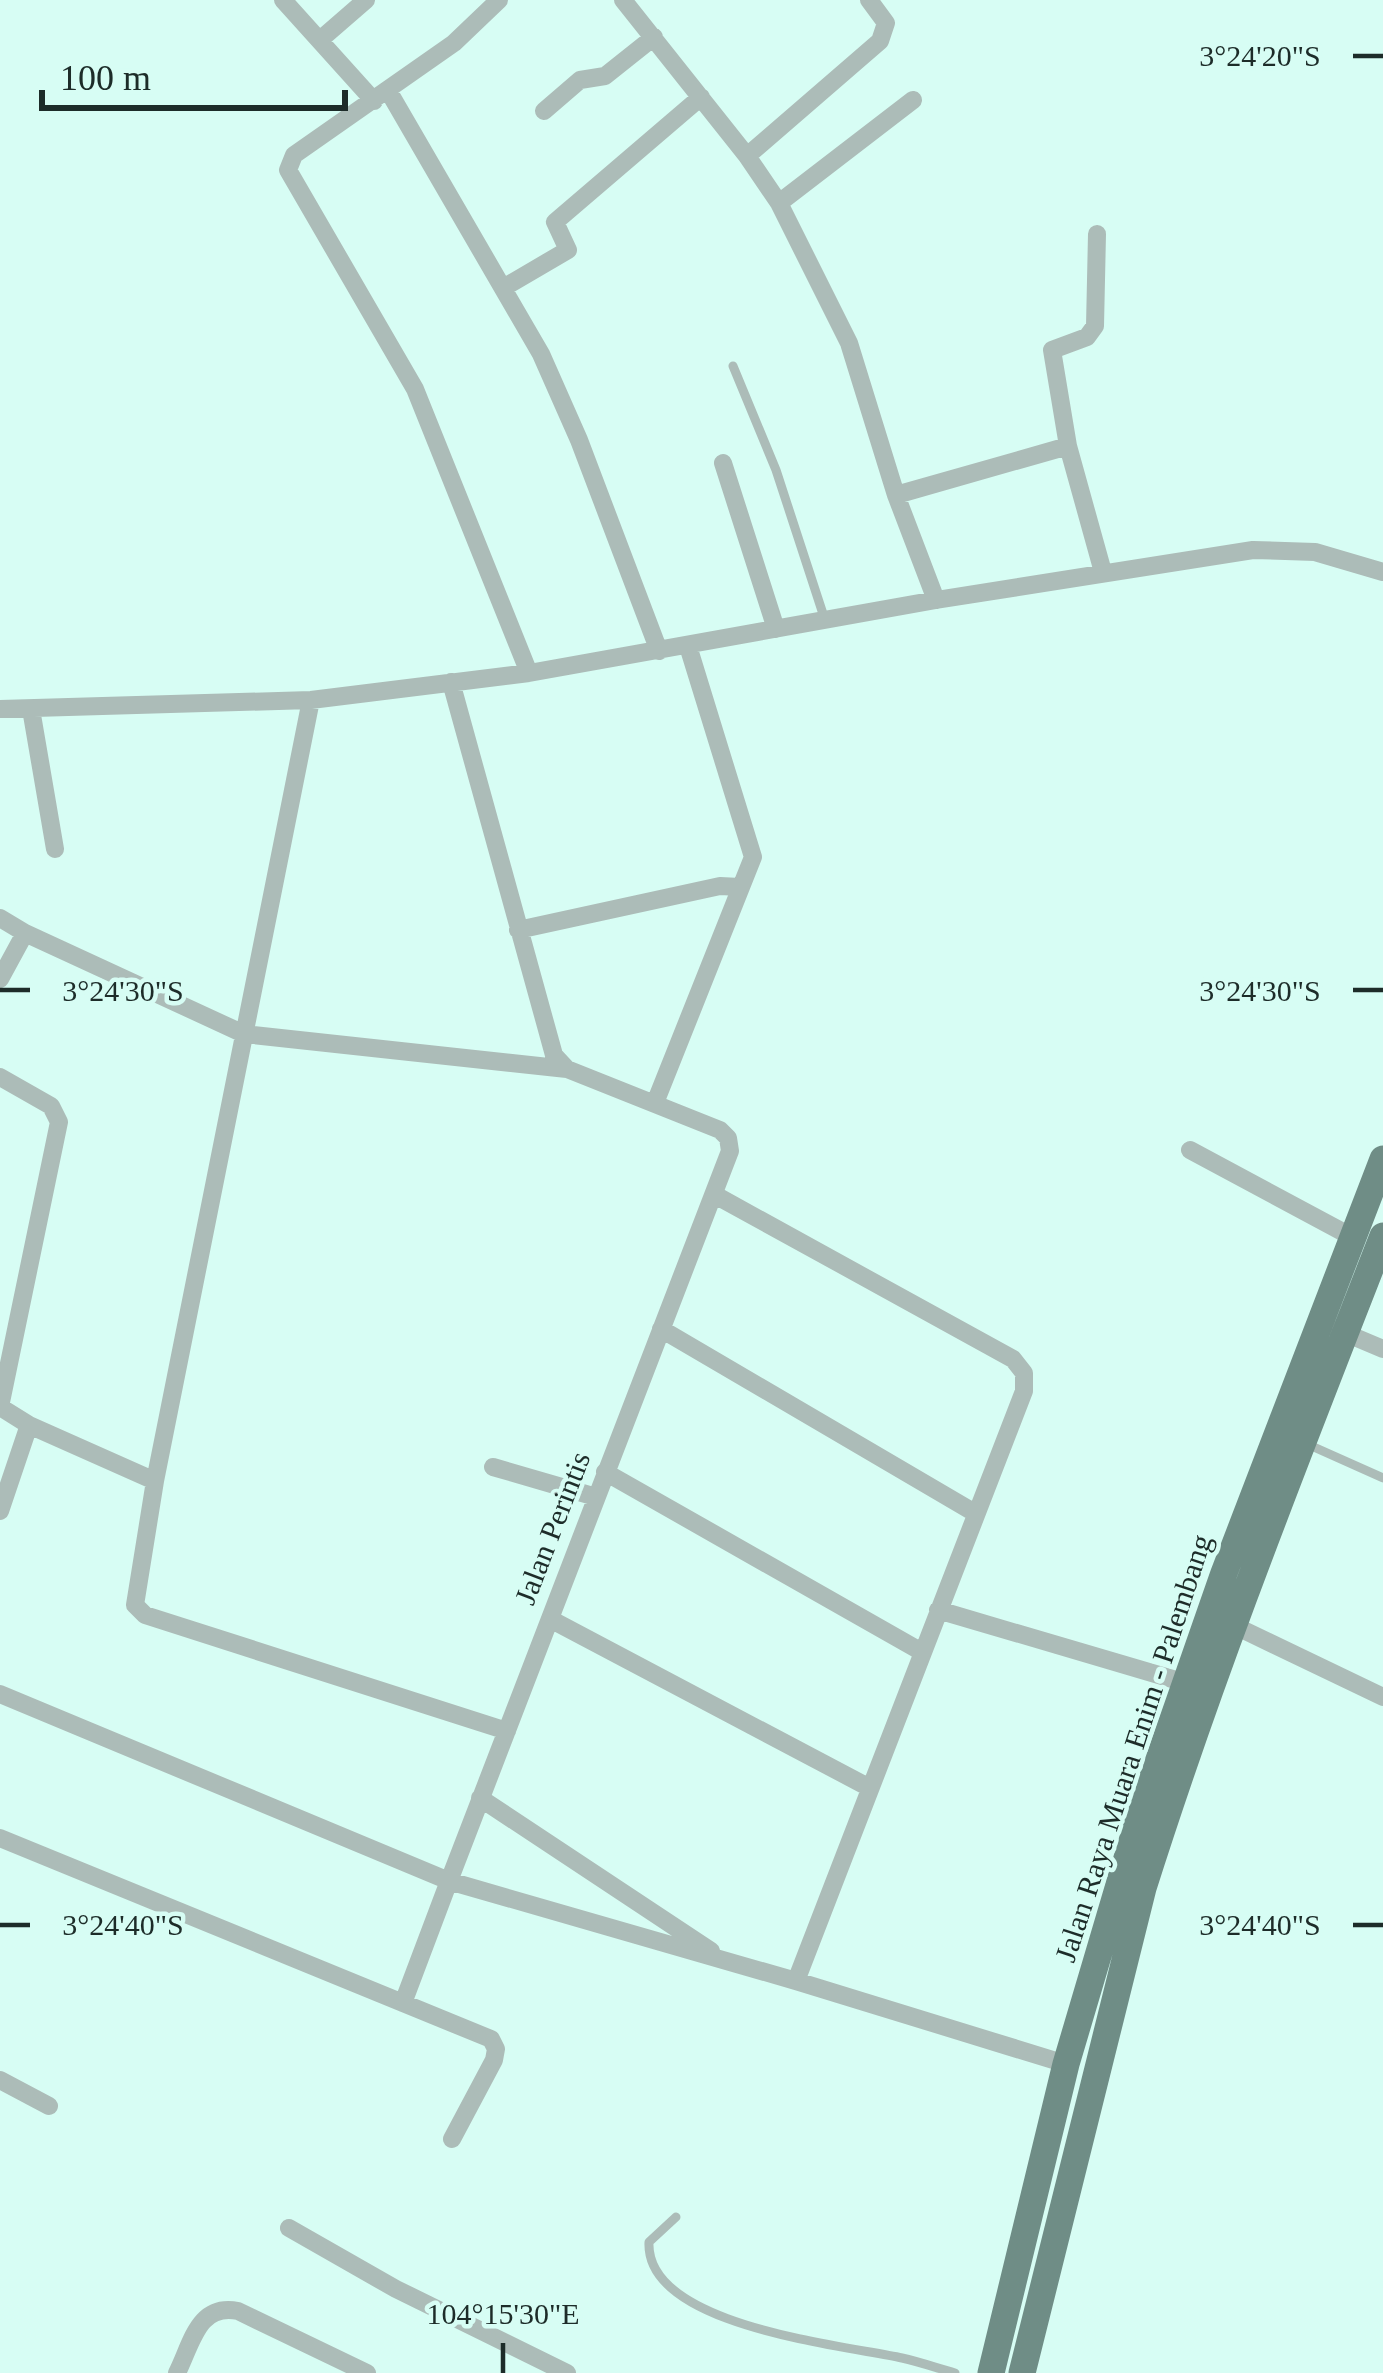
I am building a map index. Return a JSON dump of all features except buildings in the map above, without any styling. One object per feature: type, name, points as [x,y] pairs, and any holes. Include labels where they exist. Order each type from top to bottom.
[{"type":"main road","name":"Jalan Raya Muara Enim - Palembang","points":[[1022,2373],[1143,1888],[1232,1624],[1302,1442],[1354,1238],[1383,1159]]},
{"type":"main road","name":"Jalan Raya Muara Enim - Palembang","points":[[991,2373],[1066,2064],[1140,1814],[1186,1683],[1332,1328],[1383,1236]]},
{"type":"main road","points":[[1054,2116],[1087,2121]]},
{"type":"street","points":[[283,0],[381,97],[503,288],[552,376],[659,651]]},
{"type":"street","points":[[321,39],[366,0]]},
{"type":"street","points":[[499,0],[454,43],[294,155],[287,170],[408,375],[529,673]]},
{"type":"street","points":[[623,0],[779,203],[849,343],[896,495],[936,600]]},
{"type":"street","points":[[747,156],[880,40],[885,19],[868,0]]},
{"type":"street","points":[[544,110],[580,80],[605,76],[654,37]]},
{"type":"street","points":[[503,288],[568,250],[555,221],[701,97]]},
{"type":"street","points":[[779,203],[913,100]]},
{"type":"street","points":[[1097,234],[1094,326],[1088,337],[1052,350],[1069,446],[1103,572]]},
{"type":"street","points":[[896,495],[1069,446]]},
{"type":"street","points":[[723,463],[776,629]]},
{"type":"street","points":[[0,709],[311,700],[529,673],[1103,572],[1280,548],[1326,554],[1383,572]]},
{"type":"street","points":[[655,1103],[751,868],[753,852],[688,646]]},
{"type":"street","points":[[451,682],[550,1045],[567,1069]]},
{"type":"street","points":[[311,700],[155,1481],[135,1605],[145,1615],[507,1731]]},
{"type":"street","points":[[31,709],[55,849]]},
{"type":"street","points":[[518,930],[720,886],[740,887]]},
{"type":"street","name":"Jalan Perintis","points":[[0,918],[244,1034],[567,1069],[725,1134],[730,1151],[715,1195],[479,1798],[404,2003]]},
{"type":"street","points":[[0,979],[25,933]]},
{"type":"street","points":[[0,1077],[50,1106],[59,1122],[0,1407],[29,1425],[155,1481]]},
{"type":"street","points":[[1190,1150],[1354,1238]]},
{"type":"street","points":[[715,1195],[1017,1363],[1025,1379],[796,1981]]},
{"type":"street","points":[[1332,1328],[1383,1349]]},
{"type":"street","points":[[662,1329],[975,1514]]},
{"type":"street","points":[[0,1511],[29,1425]]},
{"type":"street","points":[[494,1467],[596,1497]]},
{"type":"street","points":[[605,1472],[922,1652]]},
{"type":"street","points":[[938,1610],[1186,1683]]},
{"type":"street","points":[[550,1619],[868,1786]]},
{"type":"street","points":[[1232,1624],[1383,1697]]},
{"type":"street","points":[[0,1694],[449,1882],[1066,2064]]},
{"type":"street","points":[[479,1798],[728,1961]]},
{"type":"street","points":[[0,1838],[482,2033],[496,2049],[494,2060],[452,2139]]},
{"type":"street","points":[[0,2080],[49,2105]]},
{"type":"street","points":[[289,2228],[396,2289],[567,2373]]},
{"type":"street","points":[[177,2373],[209,2312],[223,2308],[367,2373]]},
{"type":"lane","points":[[733,366],[776,470],[825,620]]},
{"type":"lane","points":[[1302,1442],[1383,1478]]},
{"type":"lane","points":[[676,2217],[649,2242],[654,2271],[675,2293],[766,2332],[955,2373]]}]
